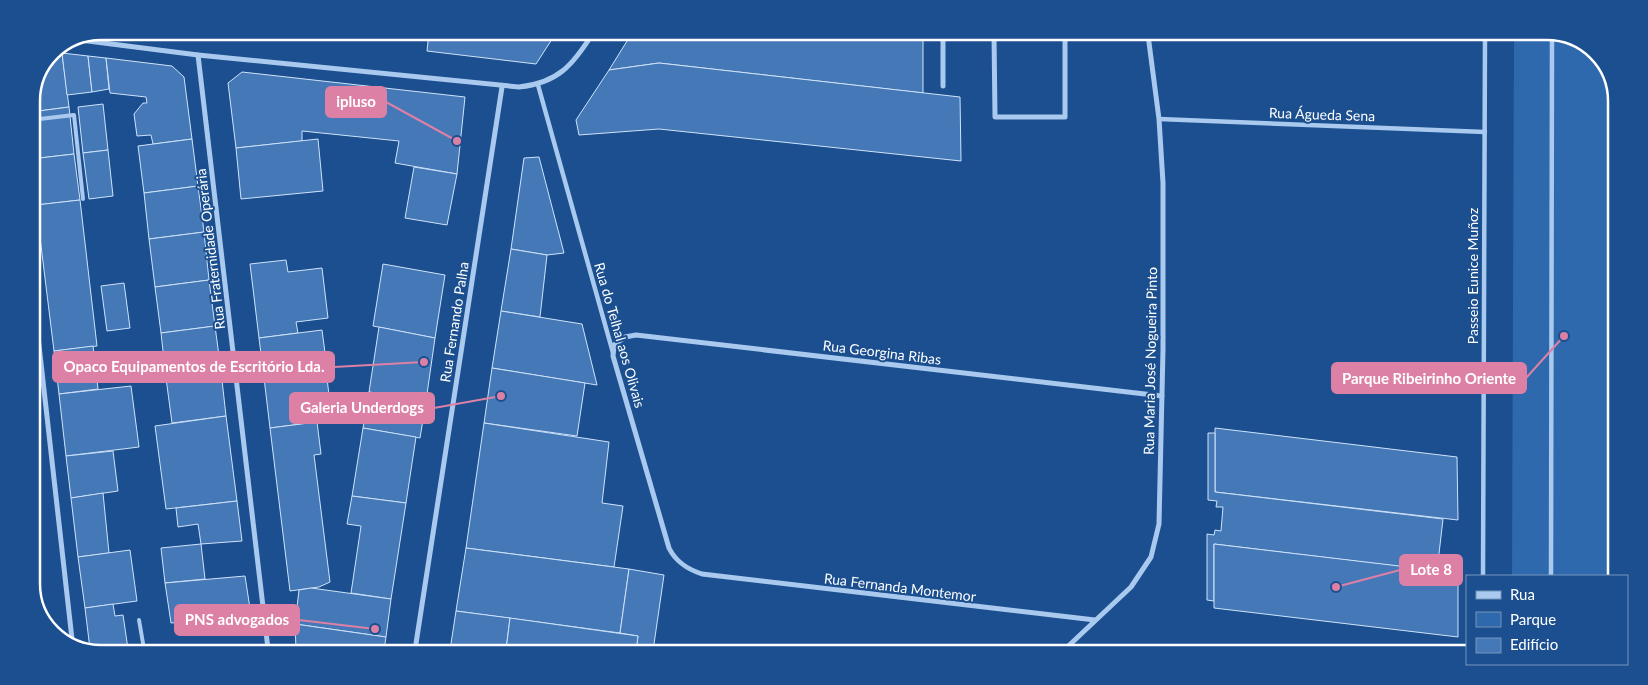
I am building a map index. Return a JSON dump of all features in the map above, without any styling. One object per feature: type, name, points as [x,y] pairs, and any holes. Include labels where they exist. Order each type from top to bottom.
[{"type":"street","points":[[89,41],[198,55],[502,87],[538,85],[552,80],[581,53],[589,40]]},
{"type":"street","points":[[943,40],[943,86]]},
{"type":"street","points":[[994,40],[995,117],[1065,117],[1065,40]]},
{"type":"street","name":"Rua Maria José Nogueira Pinto","points":[[1069,645],[1131,586],[1151,557],[1156,541],[1160,508],[1163,184],[1159,118],[1149,40]]},
{"type":"street","name":"Passeio Eunice Muñoz","points":[[1483,575],[1485,40]]},
{"type":"street","points":[[1551,575],[1552,41]]},
{"type":"street","name":"Rua Fraternidade Operária","points":[[198,55],[268,645]]},
{"type":"street","name":"Rua do Telhal aos Olivais","points":[[538,85],[613,356],[669,548],[673,556],[684,567],[702,574]]},
{"type":"street","name":"Rua Fernando Palha","points":[[416,645],[502,87]]},
{"type":"street","name":"Rua Águeda Sena","points":[[1159,118],[1485,132]]},
{"type":"street","name":"Rua Georgina Ribas","points":[[613,356],[616,342],[625,336],[636,335],[1162,396]]},
{"type":"street","points":[[40,354],[72,637]]},
{"type":"street","name":"Rua Fernanda Montemor","points":[[702,574],[1096,620]]},
{"type":"lane","points":[[40,119],[74,116],[83,199]]},
{"type":"lane","points":[[139,620],[143,645]]},
{"type":"green space","points":[[1514,40],[1548,40],[1574,46],[1590,58],[1602,74],[1608,97],[1608,575],[1512,575]]},
{"type":"building","points":[[428,40],[551,40],[536,64],[427,51]]},
{"type":"building","points":[[628,40],[923,40],[923,93],[659,63],[609,70]]},
{"type":"building","points":[[62,54],[69,107],[40,111],[41,89],[45,77],[50,67]]},
{"type":"building","points":[[62,54],[88,56],[92,92],[67,95]]},
{"type":"building","points":[[88,56],[106,58],[109,89],[92,92]]},
{"type":"building","points":[[106,58],[172,66],[184,77],[192,139],[153,144],[151,135],[137,136],[134,114],[143,103],[147,103],[146,97],[110,93]]},
{"type":"building","points":[[659,63],[960,97],[961,161],[659,129],[579,135],[576,120],[609,70]]},
{"type":"building","points":[[242,72],[465,97],[457,174],[395,163],[399,141],[302,131],[302,141],[236,148],[228,83]]},
{"type":"building","points":[[103,104],[108,150],[83,153],[78,107]]},
{"type":"building","points":[[69,107],[74,154],[40,158],[40,111]]},
{"type":"building","points":[[192,139],[198,186],[144,193],[138,146]]},
{"type":"building","points":[[318,139],[323,191],[241,199],[236,148]]},
{"type":"building","points":[[108,150],[113,196],[89,199],[83,153]]},
{"type":"building","points":[[74,154],[80,200],[40,205],[40,158]]},
{"type":"building","points":[[539,157],[564,253],[547,255],[511,249],[524,158]]},
{"type":"building","points":[[414,167],[457,174],[447,225],[405,218]]},
{"type":"building","points":[[198,186],[204,232],[149,239],[144,193]]},
{"type":"building","points":[[80,200],[97,346],[54,351],[40,237],[40,205]]},
{"type":"building","points":[[204,232],[209,280],[155,287],[149,239]]},
{"type":"building","points":[[511,249],[547,255],[540,317],[501,311]]},
{"type":"building","points":[[286,260],[288,272],[322,268],[328,318],[296,322],[298,333],[259,338],[250,264]]},
{"type":"building","points":[[383,264],[445,275],[435,338],[373,326]]},
{"type":"building","points":[[209,280],[215,326],[161,333],[155,287]]},
{"type":"building","points":[[124,283],[130,328],[107,331],[101,286]]},
{"type":"building","points":[[501,311],[582,324],[597,385],[492,368]]},
{"type":"building","points":[[215,326],[221,371],[166,378],[161,333]]},
{"type":"building","points":[[379,327],[435,338],[426,401],[369,392]]},
{"type":"building","points":[[322,330],[326,360],[281,365],[282,376],[264,378],[259,338]]},
{"type":"building","points":[[93,346],[98,389],[59,394],[54,351]]},
{"type":"building","points":[[492,368],[585,383],[577,436],[484,423]]},
{"type":"building","points":[[326,370],[332,420],[270,428],[264,378]]},
{"type":"building","points":[[221,371],[226,416],[172,423],[166,378]]},
{"type":"building","points":[[131,386],[139,447],[66,456],[59,394]]},
{"type":"building","points":[[369,392],[426,401],[420,438],[363,428]]},
{"type":"building","points":[[226,416],[237,501],[166,509],[155,426]]},
{"type":"building","points":[[317,422],[321,454],[314,455],[330,582],[319,587],[290,591],[270,428]]},
{"type":"building","points":[[484,423],[609,442],[602,503],[623,506],[614,567],[466,548]]},
{"type":"building","points":[[363,428],[416,437],[406,503],[352,496]]},
{"type":"building","points":[[1215,428],[1457,457],[1458,520],[1215,492]]},
{"type":"building","points":[[1208,433],[1215,433],[1215,492],[1443,519],[1437,571],[1214,544],[1214,601],[1207,600],[1207,534],[1214,535],[1215,530],[1221,531],[1223,507],[1216,507],[1217,501],[1208,500]]},
{"type":"building","points":[[113,451],[118,491],[71,498],[66,456]]},
{"type":"building","points":[[103,493],[109,553],[78,557],[71,498]]},
{"type":"building","points":[[352,496],[406,503],[391,599],[351,593],[361,526],[347,524]]},
{"type":"building","points":[[237,501],[242,541],[201,544],[198,524],[178,527],[176,508]]},
{"type":"building","points":[[201,544],[205,579],[165,583],[161,548]]},
{"type":"building","points":[[1214,544],[1458,573],[1458,637],[1214,608]]},
{"type":"building","points":[[466,548],[629,569],[620,633],[456,611]]},
{"type":"building","points":[[130,550],[137,601],[85,608],[78,557]]},
{"type":"building","points":[[629,569],[664,575],[654,645],[637,645],[638,636],[620,633]]},
{"type":"building","points":[[245,576],[251,615],[171,623],[165,583]]},
{"type":"building","points":[[311,588],[391,599],[386,637],[295,624],[299,590]]},
{"type":"building","points":[[113,604],[115,616],[123,615],[127,645],[89,643],[85,608]]},
{"type":"building","points":[[456,611],[510,618],[507,645],[451,645]]},
{"type":"building","points":[[510,618],[638,636],[637,645],[507,645]]},
{"type":"building","points":[[295,624],[386,637],[385,645],[296,645]]},
{"type":"place","name":"ipluso","points":[[457,141]]},
{"type":"place","name":"Parque Ribeirinho Oriente","points":[[1564,336]]},
{"type":"place","name":"Opaco Equipamentos de Escritório Lda.","points":[[424,362]]},
{"type":"place","name":"Galeria Underdogs","points":[[501,396]]},
{"type":"place","name":"Lote 8","points":[[1336,587]]},
{"type":"place","name":"PNS advogados","points":[[375,629]]}]
